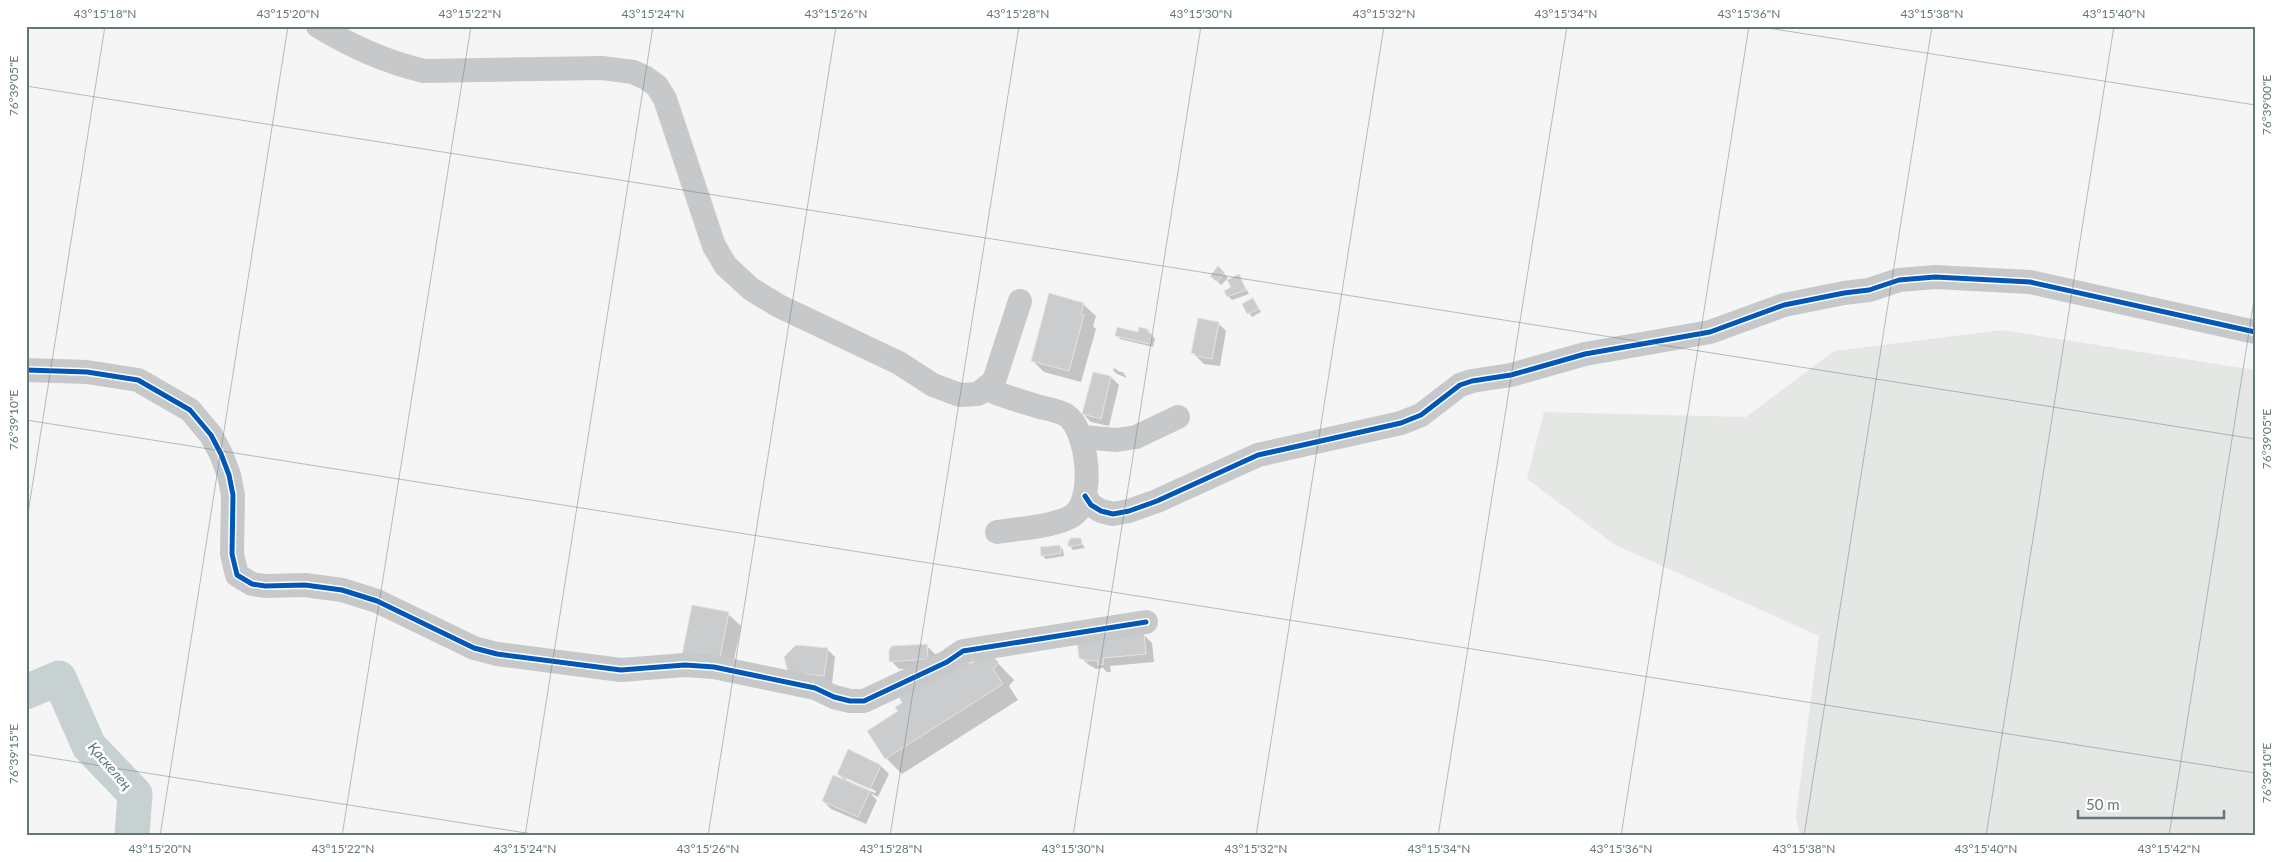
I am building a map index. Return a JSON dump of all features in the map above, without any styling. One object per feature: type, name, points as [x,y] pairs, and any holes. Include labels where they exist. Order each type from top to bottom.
[{"type":"street","points":[[318,26],[370,54],[424,71],[602,68],[633,72],[646,78],[657,86],[665,99],[714,246],[726,266],[751,289],[779,306],[899,363],[933,385],[960,395],[978,394],[986,389],[998,373],[1020,301]]},
{"type":"street","points":[[1085,496],[1092,505],[1101,511],[1113,514],[1129,512],[1258,454],[1401,423],[1421,415],[1460,385],[1472,381],[1511,375],[1602,350],[1710,332],[1784,305],[1869,290],[1899,280],[1935,277],[2030,282],[2255,332]]},
{"type":"street","points":[[26,370],[87,372],[138,380],[190,410],[211,435],[221,454],[228,476],[233,495],[232,554],[237,575],[252,584],[265,586],[305,585],[342,590],[377,601],[474,648],[497,654],[622,670],[685,664],[714,667],[815,688],[834,697],[850,701],[864,701],[947,662],[963,651],[1146,622]]},
{"type":"street","points":[[986,389],[1066,415],[1076,426],[1082,437],[1085,452],[1085,496],[1082,506],[1074,515],[1062,521],[998,532]]},
{"type":"street","points":[[1082,437],[1117,440],[1136,437],[1178,417]]},
{"type":"shaded area","points":[[2002,330],[2255,370],[2255,836],[1800,836],[1796,816],[1819,636],[1615,545],[1527,479],[1544,412],[1746,417],[1834,351]]},
{"type":"building","points":[[1218,266],[1225,273],[1217,282],[1210,276]]},
{"type":"building","points":[[1239,274],[1246,290],[1227,297],[1224,291],[1231,287],[1227,280]]},
{"type":"building","points":[[1049,293],[1084,303],[1081,314],[1084,315],[1069,371],[1031,361]]},
{"type":"building","points":[[1253,298],[1259,309],[1247,314],[1242,304]]},
{"type":"building","points":[[1198,318],[1219,322],[1212,359],[1195,356],[1195,354],[1191,353]]},
{"type":"building","points":[[1117,327],[1138,332],[1139,327],[1148,329],[1147,332],[1152,334],[1150,344],[1115,336]]},
{"type":"building","points":[[1093,372],[1111,376],[1101,419],[1082,414]]},
{"type":"building","points":[[1071,538],[1081,538],[1082,544],[1068,547],[1068,542]]},
{"type":"building","points":[[1060,545],[1061,553],[1041,556],[1040,547]]},
{"type":"building","points":[[692,605],[729,612],[719,662],[682,655]]},
{"type":"building","points":[[1144,633],[1146,654],[1103,658],[1104,664],[1098,665],[1098,660],[1087,661],[1079,658],[1077,640]]},
{"type":"building","points":[[927,644],[928,659],[889,662],[889,650],[892,646]]},
{"type":"building","points":[[796,645],[828,648],[824,676],[788,672],[784,657]]},
{"type":"building","points":[[966,656],[970,664],[983,656],[993,656],[999,663],[993,669],[1003,684],[885,759],[867,731],[898,711],[895,707],[902,703],[899,697]]},
{"type":"building","points":[[848,749],[881,765],[870,789],[837,774]]},
{"type":"building","points":[[833,775],[870,791],[858,817],[822,801]]},
{"type":"waterway","name":"Қаскелең","points":[[26,692],[59,678],[89,746],[135,794],[132,836]]},
{"type":"cycle path","points":[[1085,496],[1091,505],[1101,511],[1113,514],[1129,511],[1157,501],[1258,455],[1401,423],[1421,415],[1460,385],[1472,381],[1511,375],[1585,354],[1710,332],[1784,305],[1869,290],[1899,280],[1935,277],[2030,282],[2255,332]]},
{"type":"cycle path","points":[[26,370],[87,372],[138,380],[190,410],[211,435],[229,475],[233,495],[232,554],[237,575],[252,584],[265,586],[305,585],[342,590],[377,601],[474,648],[497,654],[621,670],[685,665],[714,667],[815,688],[834,697],[850,701],[864,701],[947,662],[963,651],[1146,622]]}]
